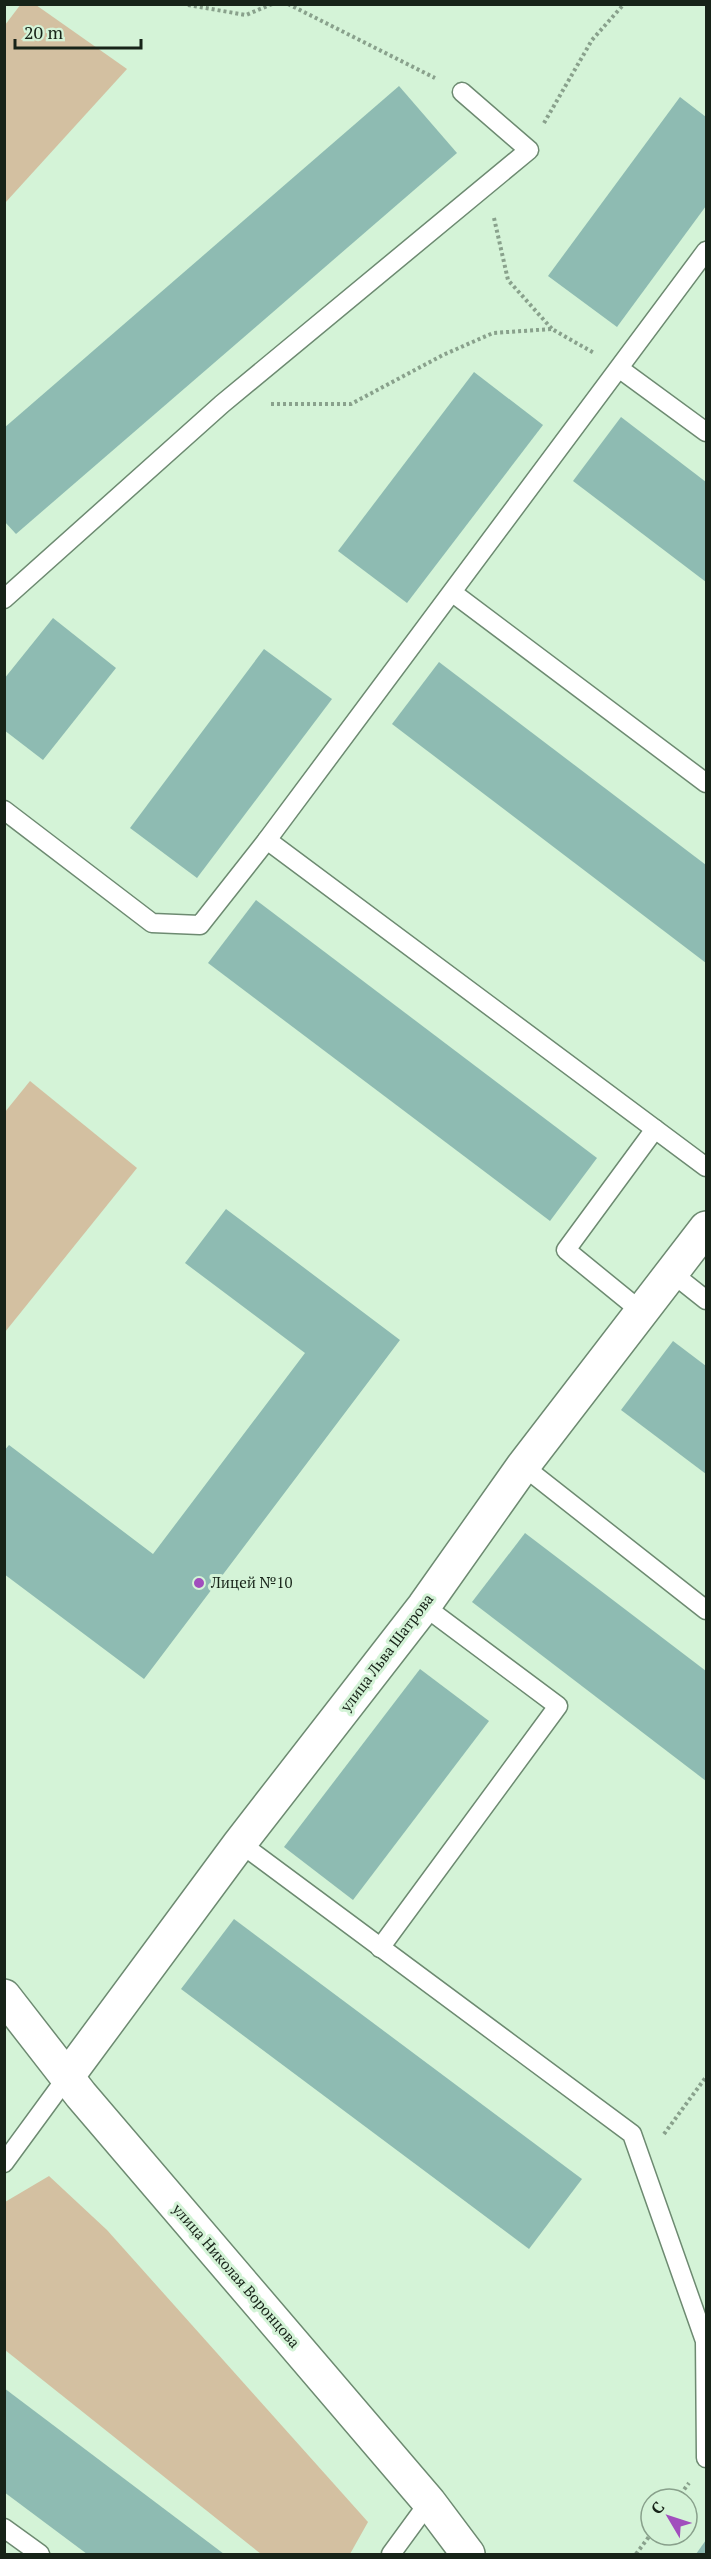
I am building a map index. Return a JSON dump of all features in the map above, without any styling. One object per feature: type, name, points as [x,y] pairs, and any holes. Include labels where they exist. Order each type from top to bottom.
[{"type":"street","name":"улица Льва Шатрова","points":[[68,2077],[240,1843],[424,1606],[523,1466],[706,1228]]},
{"type":"street","name":"улица Николая Воронцова","points":[[4,1996],[68,2077],[429,2502],[468,2554]]},
{"type":"lane","points":[[4,599],[222,404],[529,150],[462,92]]},
{"type":"lane","points":[[4,810],[152,923],[200,925],[453,593],[706,251]]},
{"type":"lane","points":[[620,369],[706,432]]},
{"type":"lane","points":[[453,593],[706,783]]},
{"type":"lane","points":[[267,840],[706,1167]]},
{"type":"lane","points":[[642,1312],[566,1250],[655,1129]]},
{"type":"lane","points":[[672,1274],[706,1300]]},
{"type":"lane","points":[[523,1466],[706,1610]]},
{"type":"lane","points":[[380,1948],[558,1706],[424,1606]]},
{"type":"lane","points":[[240,1843],[632,2134],[705,2341],[706,2458]]},
{"type":"lane","points":[[4,2163],[68,2077]]},
{"type":"lane","points":[[391,2554],[429,2502]]},
{"type":"lane","points":[[4,2528],[39,2554]]},
{"type":"path","points":[[188,5],[246,15],[272,4]]},
{"type":"path","points":[[288,4],[462,92]]},
{"type":"path","points":[[529,150],[591,40],[624,4]]},
{"type":"path","points":[[487,184],[508,280],[552,329],[620,369]]},
{"type":"path","points":[[222,404],[351,404],[443,355],[493,333],[552,329]]},
{"type":"path","points":[[642,2163],[706,2077]]},
{"type":"shaded area","points":[[21,4],[36,5],[127,69],[5,203],[5,25]]},
{"type":"shaded area","points":[[30,1081],[137,1168],[5,1332],[5,1112]]},
{"type":"shaded area","points":[[49,2176],[107,2230],[368,2522],[350,2554],[261,2554],[5,2350],[5,2202]]},
{"type":"building","points":[[399,86],[457,153],[16,534],[4,521],[4,428]]},
{"type":"building","points":[[680,97],[706,117],[706,206],[617,327],[548,276]]},
{"type":"building","points":[[474,372],[543,425],[407,603],[338,551]]},
{"type":"building","points":[[621,417],[706,482],[706,582],[573,481]]},
{"type":"building","points":[[53,618],[116,668],[43,760],[4,730],[4,679]]},
{"type":"building","points":[[264,649],[332,699],[197,878],[130,828]]},
{"type":"building","points":[[439,662],[706,865],[706,963],[392,724]]},
{"type":"building","points":[[256,900],[597,1158],[550,1221],[208,963]]},
{"type":"building","points":[[226,1209],[400,1340],[144,1679],[4,1574],[4,1451],[9,1445],[153,1554],[305,1353],[185,1263]]},
{"type":"building","points":[[673,1341],[706,1366],[706,1474],[621,1410]]},
{"type":"building","points":[[525,1533],[706,1671],[706,1781],[472,1602]]},
{"type":"building","points":[[420,1669],[489,1721],[353,1900],[284,1847]]},
{"type":"building","points":[[234,1919],[582,2179],[529,2249],[181,1989]]},
{"type":"building","points":[[4,2388],[224,2554],[87,2554],[4,2492]]},
{"type":"building","points":[[706,2540],[706,2554],[696,2554]]},
{"type":"place","name":"Лицей №10","points":[[199,1583]]}]
